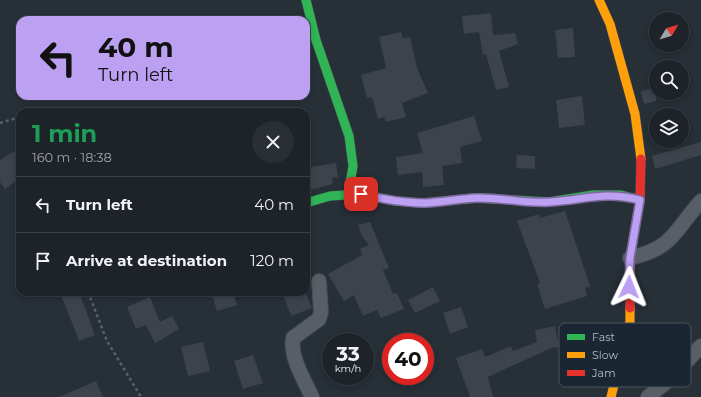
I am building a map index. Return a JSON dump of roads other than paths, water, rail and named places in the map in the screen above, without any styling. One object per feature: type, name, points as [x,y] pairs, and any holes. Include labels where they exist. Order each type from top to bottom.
[{"type":"street","points":[[306,0],[316,40],[348,136],[353,166],[348,195]]},
{"type":"street","points":[[599,0],[610,24],[635,114],[640,157],[640,200],[630,258],[630,323]]},
{"type":"street","points":[[310,201],[330,196],[361,194],[395,201],[423,203],[477,198],[549,202],[600,195],[621,195],[640,200]]},
{"type":"street","points":[[630,258],[656,250],[672,239],[701,201]]},
{"type":"street","points":[[312,397],[299,368],[292,347],[293,338],[319,319],[321,312],[319,281]]},
{"type":"street","points":[[691,357],[701,346]]},
{"type":"street","points":[[612,397],[614,387]]},
{"type":"street","points":[[648,397],[660,387]]}]
